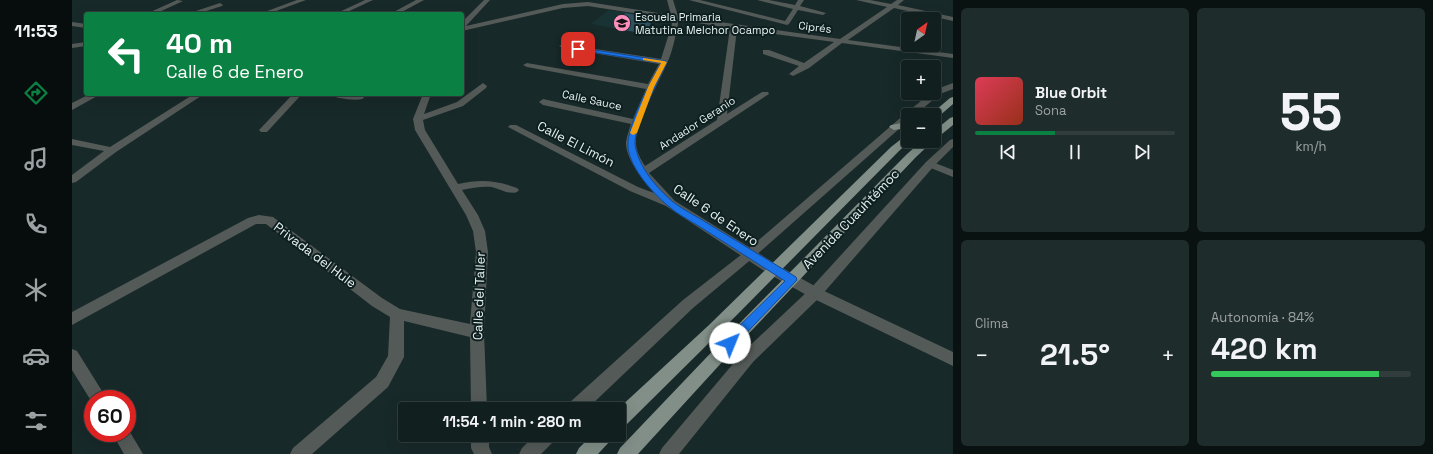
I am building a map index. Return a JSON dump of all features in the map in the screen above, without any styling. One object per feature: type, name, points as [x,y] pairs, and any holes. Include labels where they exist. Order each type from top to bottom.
[{"type":"main road","points":[[941,110],[953,100]]},
{"type":"main road","points":[[941,130],[953,120]]},
{"type":"main road","points":[[894,127],[901,126]]},
{"type":"main road","name":"Avenida Cuauhtémoc","points":[[626,413],[774,270],[901,144]]},
{"type":"main road","name":"Avenida Cuauhtémoc","points":[[626,454],[730,343],[921,148]]},
{"type":"main road","points":[[585,454],[597,442]]},
{"type":"street","points":[[268,12],[303,0]]},
{"type":"street","points":[[343,12],[370,0]]},
{"type":"street","points":[[397,12],[421,0]]},
{"type":"street","points":[[464,26],[488,0]]},
{"type":"street","name":"Calle 6 de Enero","points":[[670,0],[675,18],[675,24],[664,62],[651,87],[636,122],[631,143],[635,158],[648,180],[671,204],[774,270],[815,293],[953,359]]},
{"type":"street","points":[[692,0],[786,23],[801,0]]},
{"type":"street","points":[[760,0],[823,13]]},
{"type":"street","points":[[859,0],[953,19]]},
{"type":"street","points":[[793,74],[901,0]]},
{"type":"street","points":[[154,12],[180,1]]},
{"type":"street","name":"Ciprés","points":[[464,28],[579,4],[600,3],[675,18],[734,27],[953,56]]},
{"type":"street","points":[[197,12],[220,5]]},
{"type":"street","points":[[72,24],[84,26]]},
{"type":"street","points":[[722,121],[734,27]]},
{"type":"street","points":[[72,46],[84,44]]},
{"type":"street","points":[[564,46],[664,62]]},
{"type":"street","points":[[766,52],[806,66]]},
{"type":"street","points":[[527,65],[651,87]]},
{"type":"street","points":[[418,119],[460,104],[483,86]]},
{"type":"street","points":[[917,108],[937,92],[953,86]]},
{"type":"street","name":"Andador Geranio","points":[[643,172],[765,94]]},
{"type":"street","points":[[72,107],[92,96]]},
{"type":"street","points":[[72,180],[112,150],[197,96]]},
{"type":"street","points":[[264,130],[296,96]]},
{"type":"street","points":[[346,96],[360,98]]},
{"type":"street","points":[[418,119],[426,96]]},
{"type":"street","name":"Calle Sauce","points":[[543,102],[636,122]]},
{"type":"street","name":"Calle del Taller","points":[[418,119],[420,130],[472,215],[479,231],[482,252],[477,332],[479,402]]},
{"type":"street","points":[[583,402],[688,304],[750,254],[901,121]]},
{"type":"street","name":"Calle El Limón","points":[[513,127],[634,189],[671,204]]},
{"type":"street","points":[[72,142],[112,150]]},
{"type":"street","points":[[668,454],[748,357],[815,293],[930,164],[953,142]]},
{"type":"street","points":[[930,164],[953,174]]},
{"type":"street","points":[[456,188],[477,182],[489,183],[513,190]]},
{"type":"street","name":"Privada del Hule","points":[[72,319],[252,221],[259,219],[269,220],[377,302],[397,314],[477,332]]},
{"type":"street","points":[[299,454],[382,382],[396,357],[397,314]]},
{"type":"street","points":[[72,356],[93,390]]},
{"type":"street","points":[[127,442],[134,454]]},
{"type":"street","points":[[480,442],[480,448],[484,454]]},
{"type":"street","points":[[528,454],[541,442]]},
{"type":"shaded area","name":"Escuela Primaria Matutina Melchor Ocampo","points":[[609,10],[653,17],[646,34],[591,24]]},
{"type":"building","points":[[625,13],[653,18],[646,34],[613,28]]},
{"type":"slow traffic","points":[[633,133],[636,122],[651,87],[664,62],[645,59]]},
{"type":"place","name":"Escuela Primaria Matutina Melchor Ocampo","points":[[622,23]]},
{"type":"route","points":[[578,49],[664,62],[651,87],[636,122],[631,143],[635,158],[643,172],[648,180],[671,204],[792,280],[730,343]]}]
